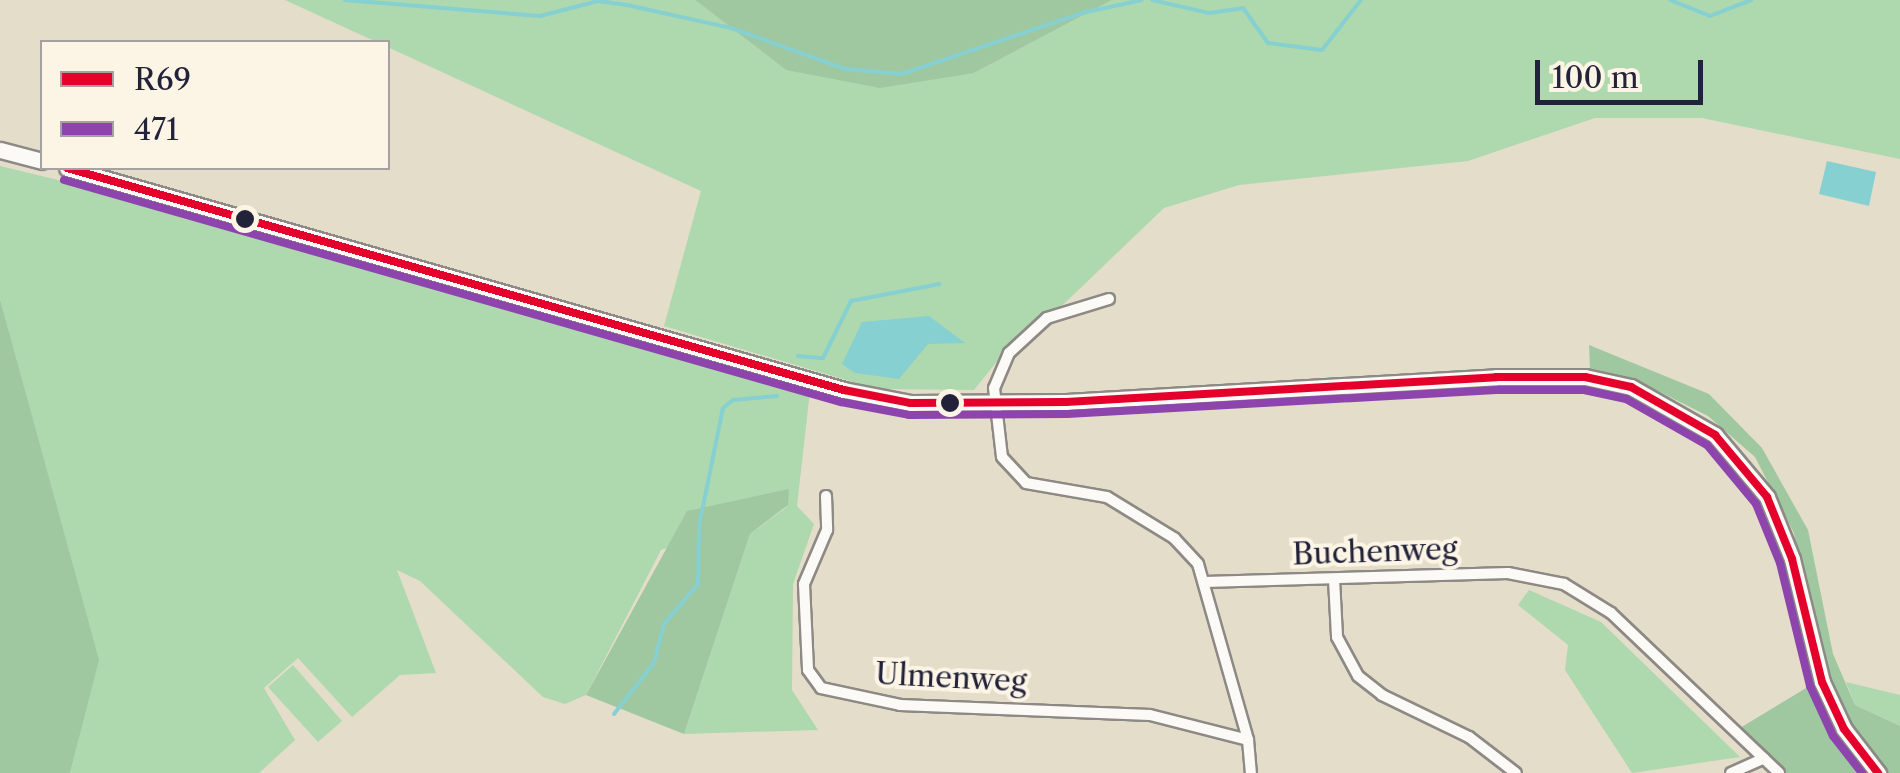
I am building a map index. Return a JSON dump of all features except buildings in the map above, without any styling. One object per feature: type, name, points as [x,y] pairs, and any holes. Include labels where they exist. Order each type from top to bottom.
[{"type":"main road","points":[[0,150],[40,160]]},
{"type":"main road","points":[[74,170],[844,390],[910,403],[994,404],[1555,376],[1646,393],[1715,434],[1767,497],[1788,546],[1822,682],[1844,729],[1878,773]]},
{"type":"street","points":[[1108,299],[1070,307],[1027,331],[998,370],[994,404],[1002,457],[1014,477],[1106,497],[1174,538],[1198,564],[1248,740],[1251,773]]},
{"type":"street","name":"Ulmenweg","points":[[826,496],[826,530],[804,584],[806,658],[814,682],[844,695],[900,704],[1160,716],[1248,740]]},
{"type":"street","name":"Buchenweg","points":[[1205,582],[1508,572],[1564,584],[1611,613],[1779,773]]},
{"type":"street","points":[[1334,579],[1336,632],[1358,676],[1392,701],[1469,737],[1516,773]]},
{"type":"street","points":[[1730,773],[1764,758]]},
{"type":"green space","points":[[285,0],[695,0],[786,70],[974,73],[1112,0],[1900,0],[1900,159],[1702,118],[1595,118],[1468,161],[1239,185],[1164,208],[1022,344],[1015,339],[974,390],[876,389],[664,326],[701,191],[390,48],[390,40],[372,40]]},
{"type":"green space","points":[[695,0],[1112,0],[974,73],[880,88],[786,70]]},
{"type":"green space","points":[[0,166],[262,229],[810,391],[797,506],[814,524],[793,584],[792,690],[818,730],[684,734],[750,534],[788,506],[661,550],[586,695],[565,704],[543,697],[420,581],[397,570],[436,673],[400,675],[352,717],[298,658],[264,688],[295,740],[259,773],[70,773],[98,660],[0,299]]},
{"type":"green space","points":[[0,299],[99,660],[70,773],[0,773]]},
{"type":"green space","points":[[1589,345],[1709,394],[1762,448],[1808,530],[1833,654],[1855,705],[1900,726],[1900,773],[1786,773],[1740,728],[1816,682],[1794,533],[1755,457],[1708,416],[1640,382],[1590,371]]},
{"type":"green space","points":[[789,489],[788,505],[750,534],[684,734],[586,695],[687,511]]},
{"type":"green space","points":[[1529,590],[1601,622],[1740,757],[1632,773],[1565,670],[1568,645],[1518,605]]},
{"type":"green space","points":[[293,665],[342,721],[318,742],[268,687]]},
{"type":"green space","points":[[1846,682],[1900,695],[1900,726],[1855,705]]},
{"type":"water","points":[[1827,161],[1876,172],[1869,206],[1819,194]]},
{"type":"water","points":[[929,316],[965,343],[928,344],[899,379],[855,373],[842,364],[862,322]]},
{"type":"waterway","points":[[345,0],[540,16],[598,1],[731,28],[845,69],[902,74],[1082,13],[1142,0]]},
{"type":"waterway","points":[[1152,0],[1209,13],[1243,8],[1268,43],[1322,50],[1361,0]]},
{"type":"waterway","points":[[1670,0],[1710,16],[1751,0]]},
{"type":"waterway","points":[[798,356],[823,358],[851,301],[939,284]]},
{"type":"waterway","points":[[614,714],[654,663],[664,624],[698,584],[699,526],[723,408],[733,400],[777,396]]},
{"type":"transit line","name":"R69","points":[[74,170],[844,390],[910,403],[1066,402],[1496,377],[1585,377],[1631,387],[1715,435],[1767,497],[1792,559],[1822,682],[1844,729],[1878,773]]},
{"type":"transit line","name":"471","points":[[64,180],[841,402],[909,415],[1067,414],[1496,390],[1584,390],[1626,399],[1707,445],[1756,504],[1780,563],[1810,686],[1833,736],[1862,773]]}]
